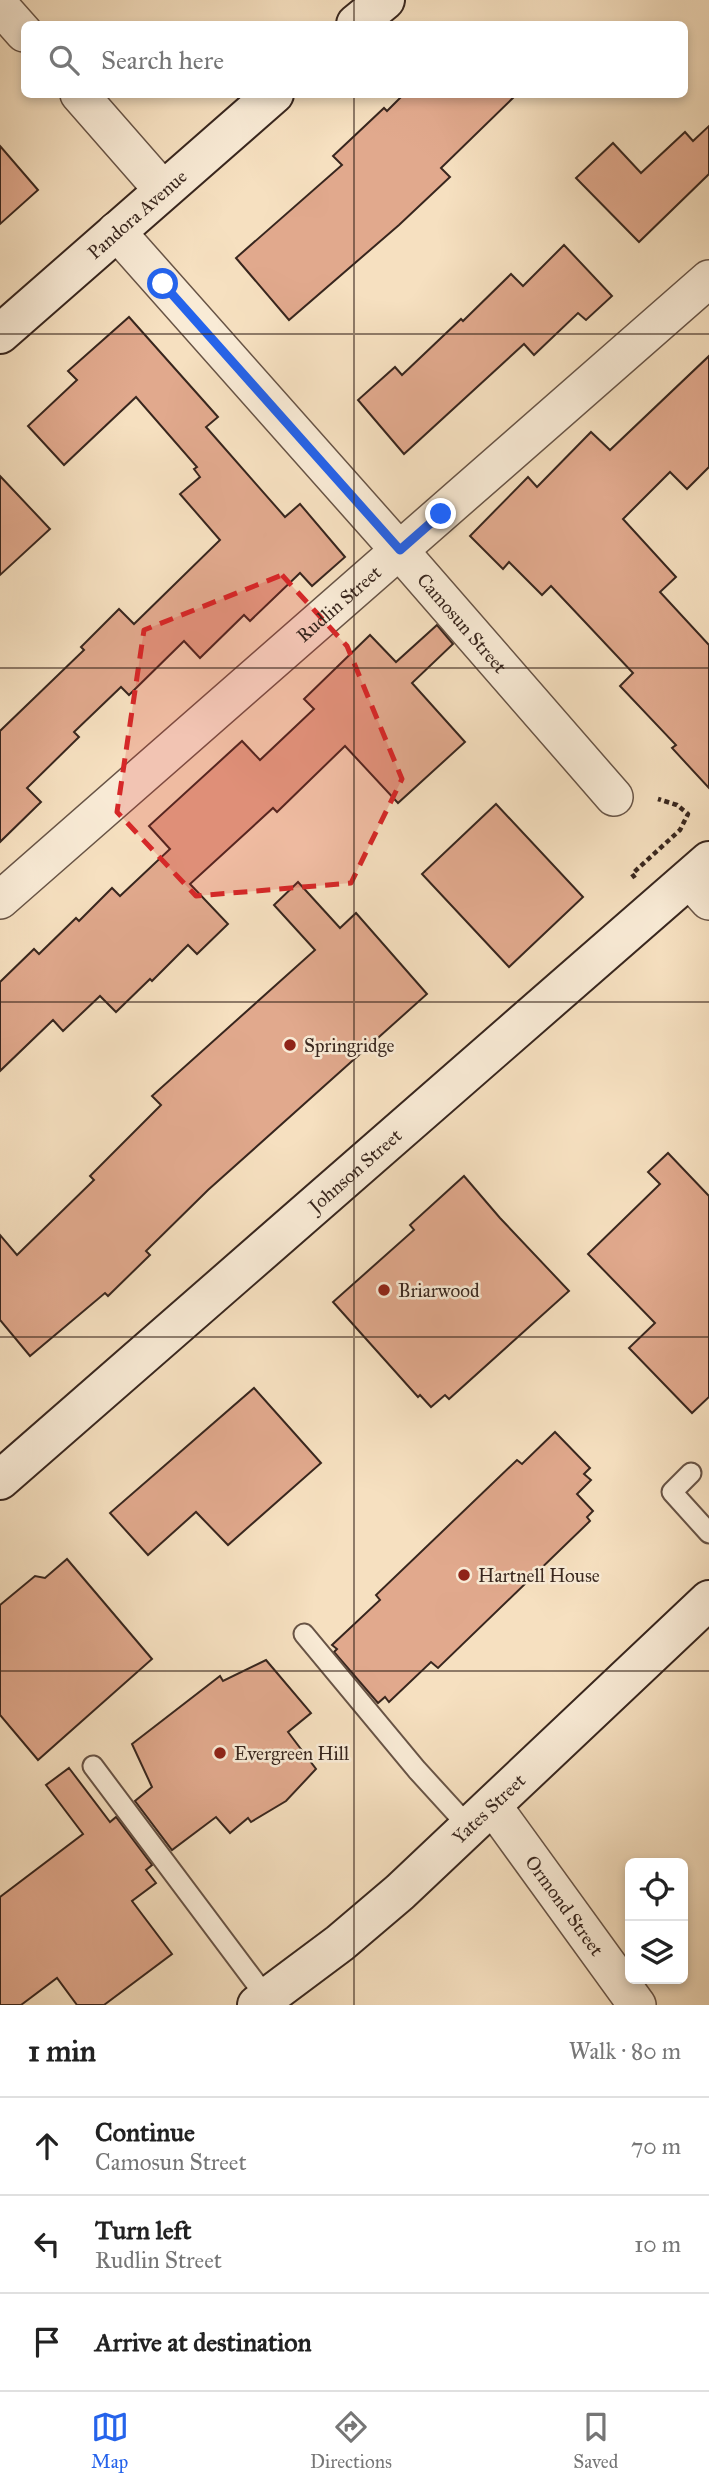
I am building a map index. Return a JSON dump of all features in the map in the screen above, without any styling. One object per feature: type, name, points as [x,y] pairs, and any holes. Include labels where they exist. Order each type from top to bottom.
[{"type":"main road","points":[[360,21],[384,0]]},
{"type":"main road","name":"Pandora Avenue","points":[[0,334],[269,98]]},
{"type":"main road","name":"Johnson Street","points":[[0,1480],[698,869]]},
{"type":"main road","name":"Yates Street","points":[[262,2002],[380,1909],[709,1600]]},
{"type":"street","points":[[0,6],[21,30]]},
{"type":"street","points":[[82,98],[163,190]]},
{"type":"street","name":"Camosun Street","points":[[116,231],[400,550],[614,797]]},
{"type":"street","name":"Rudlin Street","points":[[0,900],[709,279]]},
{"type":"street","name":"Ormond Street","points":[[481,1816],[637,2005]]},
{"type":"lane","points":[[691,1473],[672,1492],[709,1533]]},
{"type":"lane","points":[[304,1634],[417,1770],[481,1816]]},
{"type":"lane","points":[[93,1766],[262,2002]]},
{"type":"path","points":[[658,799],[677,805],[688,814],[680,830],[632,874],[636,880],[698,869]]},
{"type":"highlighted area","points":[[282,575],[347,646],[402,779],[351,883],[196,896],[117,812],[144,630]]},
{"type":"building","points":[[400,98],[513,98],[441,168],[450,177],[289,320],[236,258],[342,165],[333,156],[384,108],[387,111]]},
{"type":"building","points":[[709,126],[709,174],[639,242],[576,178],[613,143],[641,173],[685,132],[693,141]]},
{"type":"building","points":[[0,146],[38,190],[0,224]]},
{"type":"building","points":[[564,245],[612,296],[586,320],[578,313],[534,355],[524,344],[404,454],[358,400],[395,367],[402,375],[511,274],[523,286]]},
{"type":"building","points":[[129,317],[218,417],[206,427],[285,517],[300,504],[345,557],[312,586],[300,573],[250,621],[244,615],[200,658],[184,641],[129,695],[121,687],[74,732],[79,737],[27,788],[41,802],[0,842],[0,731],[84,650],[81,647],[119,609],[134,624],[220,540],[180,494],[200,477],[194,469],[197,467],[136,397],[64,465],[28,426],[77,380],[68,371]]},
{"type":"building","points":[[709,356],[709,467],[687,489],[670,472],[623,519],[676,577],[660,592],[709,645],[709,788],[672,748],[676,745],[620,686],[633,673],[551,586],[542,595],[509,562],[503,569],[470,536],[528,477],[537,487],[591,432],[610,450]]},
{"type":"building","points":[[0,476],[50,529],[0,575]]},
{"type":"building","points":[[437,625],[453,644],[412,683],[465,742],[398,803],[345,746],[277,812],[273,808],[190,884],[228,924],[197,954],[188,945],[116,1012],[100,996],[63,1031],[53,1020],[0,1071],[0,982],[34,949],[39,954],[76,918],[79,921],[112,888],[120,896],[170,849],[149,826],[242,741],[260,760],[314,709],[304,699],[370,635],[396,662]]},
{"type":"building","points":[[496,804],[583,897],[509,967],[422,874]]},
{"type":"building","points":[[298,882],[340,928],[356,913],[427,994],[208,1190],[146,1251],[150,1255],[108,1296],[105,1293],[30,1356],[0,1320],[0,1235],[17,1255],[94,1180],[90,1176],[161,1105],[152,1096],[315,950],[274,905]]},
{"type":"building","points":[[668,1153],[709,1196],[709,1397],[692,1413],[629,1348],[655,1323],[588,1254],[660,1184],[648,1172]]},
{"type":"building","name":"Briarwood","points":[[464,1176],[569,1291],[449,1399],[445,1395],[431,1407],[420,1395],[418,1397],[333,1302],[414,1230],[410,1225]]},
{"type":"building","points":[[254,1388],[321,1463],[228,1545],[196,1512],[148,1555],[110,1513]]},
{"type":"building","name":"Hartnell House","points":[[555,1432],[590,1468],[584,1474],[591,1480],[577,1494],[593,1511],[587,1517],[590,1521],[438,1668],[431,1662],[389,1702],[385,1697],[378,1703],[334,1652],[337,1649],[332,1645],[380,1600],[376,1595],[517,1460],[522,1464]]},
{"type":"building","points":[[67,1559],[152,1659],[38,1760],[0,1715],[0,1605],[35,1576],[45,1578]]},
{"type":"building","name":"Evergreen Hill","points":[[266,1660],[311,1713],[288,1732],[316,1769],[286,1801],[251,1822],[248,1818],[230,1833],[216,1817],[172,1850],[135,1801],[152,1787],[132,1744],[220,1676],[223,1681]]},
{"type":"building","points":[[69,1768],[110,1822],[116,1817],[152,1865],[146,1870],[156,1883],[132,1901],[172,1954],[104,2005],[77,2005],[57,1978],[21,2005],[0,2005],[0,1897],[83,1834],[46,1785]]},
{"type":"place","name":"Springridge","points":[[290,1045]]},
{"type":"place","name":"Briarwood","points":[[384,1290]]},
{"type":"place","name":"Hartnell House","points":[[464,1575]]},
{"type":"place","name":"Evergreen Hill","points":[[220,1753]]},
{"type":"route","points":[[163,284],[400,550],[441,514]]}]
